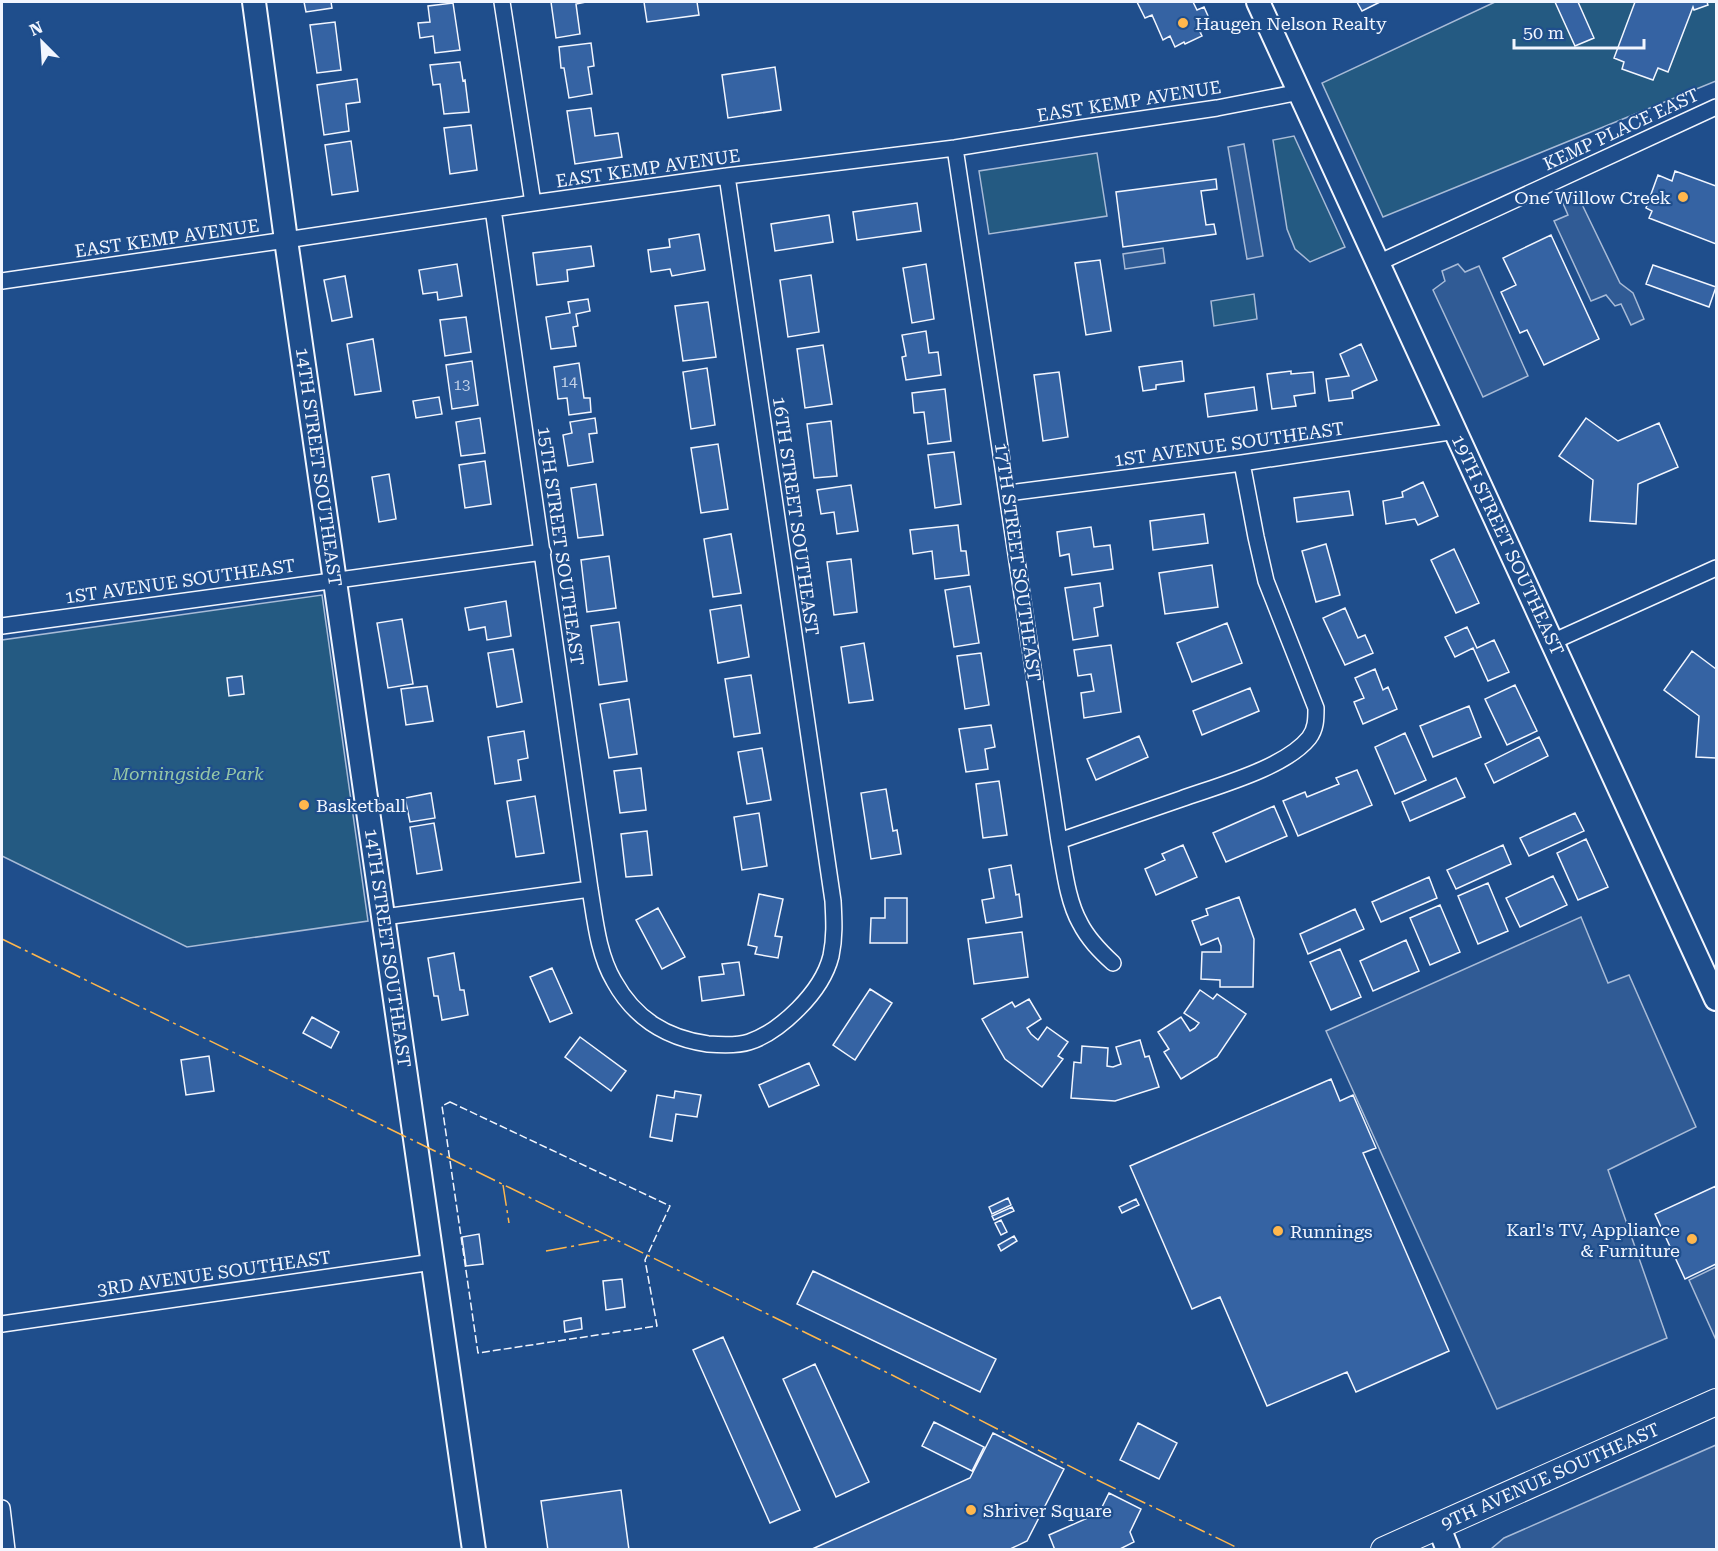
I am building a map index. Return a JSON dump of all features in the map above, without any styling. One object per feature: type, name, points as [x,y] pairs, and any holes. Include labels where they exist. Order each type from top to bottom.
[{"type":"main road","name":"9TH AVENUE SOUTHEAST","points":[[1384,1550],[1716,1402]]},
{"type":"street","name":"14TH STREET SOUTHEAST","points":[[254,2],[286,240],[474,1550]]},
{"type":"street","points":[[502,2],[533,203]]},
{"type":"street","name":"19TH STREET SOUTHEAST","points":[[1258,2],[1716,999]]},
{"type":"street","name":"EAST KEMP AVENUE","points":[[2,281],[533,203],[955,148],[1217,108],[1300,92]]},
{"type":"street","name":"KEMP PLACE EAST","points":[[1378,263],[1716,107]]},
{"type":"street","name":"17TH STREET SOUTHEAST","points":[[955,148],[1059,841],[1072,906],[1095,946],[1113,963]]},
{"type":"street","name":"16TH STREET SOUTHEAST","points":[[719,1045],[748,1043],[773,1031],[793,1014],[808,999],[821,980],[830,958],[834,932],[833,901],[727,176]]},
{"type":"street","name":"15TH STREET SOUTHEAST","points":[[493,209],[590,889],[596,929],[604,959],[613,980],[643,1018],[664,1032],[689,1041],[719,1045]]},
{"type":"street","name":"1ST AVENUE SOUTHEAST","points":[[1008,493],[1242,463],[1456,431]]},
{"type":"street","points":[[1059,841],[1236,779],[1276,762],[1300,748],[1316,726],[1316,708],[1266,580],[1242,463]]},
{"type":"street","name":"1ST AVENUE SOUTHEAST","points":[[2,626],[543,552]]},
{"type":"street","points":[[1552,642],[1716,568]]},
{"type":"street","points":[[384,917],[590,889]]},
{"type":"street","name":"3RD AVENUE SOUTHEAST","points":[[2,1324],[433,1262]]},
{"type":"street","points":[[2,1508],[7,1550]]},
{"type":"street","points":[[1438,1525],[1448,1550]]},
{"type":"green space","points":[[1495,2],[1716,2],[1716,81],[1383,217],[1322,83]]},
{"type":"green space","points":[[1294,136],[1345,247],[1310,262],[1295,249],[1287,229],[1273,140]]},
{"type":"green space","points":[[1097,153],[1107,216],[989,234],[979,171]]},
{"type":"green space","points":[[1254,294],[1257,319],[1214,326],[1211,301]]},
{"type":"green space","name":"Morningside Park","points":[[322,595],[368,921],[187,947],[2,856],[2,640]]},
{"type":"shaded area","points":[[1244,144],[1263,256],[1247,259],[1228,147]]},
{"type":"shaded area","points":[[1577,194],[1620,283],[1633,293],[1644,319],[1631,325],[1621,304],[1615,306],[1606,295],[1591,301],[1554,221],[1568,215],[1562,201]]},
{"type":"shaded area","points":[[1163,248],[1165,263],[1125,269],[1123,254]]},
{"type":"shaded area","points":[[1458,264],[1465,272],[1479,266],[1528,376],[1483,397],[1433,290],[1445,281],[1442,271]]},
{"type":"shaded area","points":[[1581,917],[1608,983],[1629,975],[1696,1127],[1608,1170],[1667,1338],[1497,1409],[1326,1031]]},
{"type":"shaded area","points":[[1716,1267],[1716,1340],[1689,1280]]},
{"type":"shaded area","points":[[1716,1445],[1716,1549],[1491,1549],[1504,1538]]},
{"type":"building","points":[[304,2],[331,2],[332,8],[306,12]]},
{"type":"building","points":[[551,2],[586,2],[576,4],[580,34],[556,38]]},
{"type":"building","points":[[644,2],[697,2],[699,15],[647,22]]},
{"type":"building","name":"Haugen Nelson Realty","points":[[1137,2],[1193,2],[1197,10],[1204,7],[1213,27],[1200,32],[1202,36],[1175,47],[1170,36],[1163,40],[1152,15],[1145,18]]},
{"type":"building","points":[[1357,2],[1380,2],[1362,11]]},
{"type":"building","points":[[1555,2],[1578,2],[1594,38],[1575,46]]},
{"type":"building","points":[[1635,2],[1707,2],[1708,5],[1694,10],[1693,7],[1668,72],[1658,68],[1653,80],[1622,69],[1624,62],[1614,58]]},
{"type":"building","points":[[453,3],[460,50],[435,53],[433,36],[420,38],[418,23],[430,22],[428,6]]},
{"type":"building","points":[[335,22],[341,70],[317,73],[310,25]]},
{"type":"building","points":[[591,43],[594,66],[588,67],[592,94],[569,98],[564,68],[561,68],[559,47]]},
{"type":"building","points":[[460,62],[469,112],[444,114],[440,84],[433,85],[430,65]]},
{"type":"building","points":[[775,67],[781,110],[728,118],[722,75]]},
{"type":"building","points":[[357,79],[360,102],[346,104],[349,131],[324,135],[317,85]]},
{"type":"building","points":[[591,108],[595,136],[618,133],[622,157],[575,164],[567,111]]},
{"type":"building","points":[[471,125],[477,170],[450,174],[444,128]]},
{"type":"building","points":[[351,141],[358,191],[332,195],[325,145]]},
{"type":"building","name":"One Willow Creek","points":[[1675,171],[1716,186],[1716,244],[1649,218],[1652,211],[1646,208],[1658,175],[1672,181]]},
{"type":"building","points":[[1216,179],[1217,189],[1201,191],[1206,225],[1214,224],[1216,234],[1123,247],[1116,192]]},
{"type":"building","points":[[917,203],[921,231],[857,240],[853,212]]},
{"type":"building","points":[[829,215],[833,242],[775,251],[771,224]]},
{"type":"building","points":[[699,234],[705,270],[672,276],[670,269],[651,272],[648,250],[670,247],[669,239]]},
{"type":"building","points":[[1551,235],[1599,339],[1544,365],[1527,330],[1520,333],[1501,292],[1516,285],[1503,258]]},
{"type":"building","points":[[591,246],[594,266],[567,270],[568,281],[537,285],[533,253]]},
{"type":"building","points":[[1100,260],[1111,331],[1086,335],[1075,263]]},
{"type":"building","points":[[457,264],[462,296],[438,300],[437,292],[423,294],[419,270]]},
{"type":"building","points":[[926,264],[934,319],[912,323],[903,268]]},
{"type":"building","points":[[1653,265],[1716,287],[1709,307],[1646,284]]},
{"type":"building","points":[[811,275],[819,332],[788,337],[780,280]]},
{"type":"building","points":[[345,276],[352,317],[332,321],[324,280]]},
{"type":"building","points":[[588,299],[590,311],[576,314],[578,326],[573,327],[576,346],[551,349],[546,317],[570,313],[568,302]]},
{"type":"building","points":[[708,302],[716,357],[683,361],[675,306]]},
{"type":"building","points":[[466,317],[471,352],[445,356],[440,320]]},
{"type":"building","points":[[926,331],[929,353],[938,352],[941,375],[906,380],[902,357],[906,356],[902,335]]},
{"type":"building","points":[[373,339],[381,391],[355,395],[347,344]]},
{"type":"building","points":[[1361,344],[1377,380],[1352,391],[1353,398],[1329,401],[1326,379],[1349,376],[1340,354]]},
{"type":"building","points":[[823,345],[832,404],[805,408],[797,349]]},
{"type":"building","points":[[472,361],[478,405],[452,409],[446,365]]},
{"type":"building","points":[[1182,361],[1184,381],[1156,385],[1156,389],[1143,391],[1139,367]]},
{"type":"building","points":[[579,363],[584,398],[590,398],[591,412],[569,415],[567,398],[558,399],[554,367]]},
{"type":"building","points":[[707,368],[715,425],[691,429],[683,372]]},
{"type":"building","points":[[1291,371],[1291,374],[1313,372],[1315,393],[1294,396],[1296,406],[1272,409],[1267,374]]},
{"type":"building","points":[[1059,372],[1068,437],[1043,441],[1034,375]]},
{"type":"building","points":[[1254,387],[1257,410],[1208,417],[1205,394]]},
{"type":"building","points":[[945,389],[951,441],[928,444],[924,412],[914,413],[912,393]]},
{"type":"building","points":[[439,397],[442,414],[416,418],[413,401]]},
{"type":"building","points":[[480,418],[485,453],[461,456],[456,422]]},
{"type":"building","points":[[595,418],[597,433],[589,434],[593,462],[568,466],[563,435],[572,433],[570,422]]},
{"type":"building","points":[[1586,418],[1618,441],[1659,423],[1678,467],[1638,484],[1636,524],[1590,521],[1593,480],[1559,456]]},
{"type":"building","points":[[831,421],[837,476],[814,478],[807,424]]},
{"type":"building","points":[[718,444],[728,509],[701,513],[691,448]]},
{"type":"building","points":[[954,452],[961,504],[935,508],[928,455]]},
{"type":"building","points":[[485,461],[491,504],[465,508],[459,465]]},
{"type":"building","points":[[389,474],[396,519],[379,522],[372,477]]},
{"type":"building","points":[[1423,482],[1438,516],[1418,525],[1415,519],[1386,524],[1383,501],[1403,497],[1402,492]]},
{"type":"building","points":[[596,484],[603,535],[578,538],[571,488]]},
{"type":"building","points":[[851,485],[858,531],[837,534],[834,512],[821,514],[817,490]]},
{"type":"building","points":[[1349,491],[1353,515],[1297,522],[1294,498]]},
{"type":"building","points":[[1204,514],[1208,543],[1153,550],[1150,521]]},
{"type":"building","points":[[958,525],[961,551],[966,551],[969,575],[935,579],[932,551],[913,554],[910,530]]},
{"type":"building","points":[[1091,527],[1094,547],[1110,545],[1113,569],[1072,575],[1069,554],[1060,556],[1057,532]]},
{"type":"building","points":[[731,534],[741,593],[713,597],[704,539]]},
{"type":"building","points":[[1326,544],[1340,595],[1316,602],[1302,551]]},
{"type":"building","points":[[1454,549],[1479,603],[1456,613],[1431,560]]},
{"type":"building","points":[[609,556],[616,608],[587,612],[581,560]]},
{"type":"building","points":[[851,559],[857,612],[834,615],[827,562]]},
{"type":"building","points":[[1212,565],[1218,607],[1165,614],[1159,573]]},
{"type":"building","points":[[1100,583],[1103,606],[1094,608],[1098,636],[1073,640],[1065,588]]},
{"type":"building","points":[[970,586],[979,643],[954,647],[945,590]]},
{"type":"building","points":[[506,601],[511,636],[487,640],[485,627],[469,630],[465,608]]},
{"type":"building","points":[[741,605],[749,657],[718,663],[710,610]]},
{"type":"building","points":[[1345,608],[1358,638],[1365,635],[1373,653],[1345,665],[1323,618]]},
{"type":"building","points":[[402,619],[413,684],[388,688],[377,623]]},
{"type":"building","points":[[619,622],[627,681],[599,685],[591,626]]},
{"type":"building","points":[[1227,623],[1242,663],[1192,682],[1177,643]]},
{"type":"building","points":[[1467,627],[1477,648],[1494,640],[1509,672],[1488,681],[1473,648],[1455,657],[1445,637]]},
{"type":"building","points":[[864,643],[873,700],[849,703],[841,647]]},
{"type":"building","points":[[1111,645],[1121,712],[1084,718],[1081,693],[1094,691],[1091,674],[1078,676],[1074,650]]},
{"type":"building","points":[[513,649],[522,702],[497,707],[488,653]]},
{"type":"building","points":[[1692,651],[1716,669],[1716,758],[1696,757],[1699,716],[1664,690]]},
{"type":"building","points":[[981,653],[989,705],[965,709],[957,656]]},
{"type":"building","points":[[1375,669],[1383,690],[1388,687],[1397,709],[1363,724],[1354,702],[1364,698],[1355,678]]},
{"type":"building","points":[[751,675],[760,733],[734,737],[725,679]]},
{"type":"building","points":[[242,676],[244,694],[229,696],[227,678]]},
{"type":"building","points":[[1515,685],[1537,731],[1507,745],[1485,699]]},
{"type":"building","points":[[427,686],[433,721],[406,725],[401,689]]},
{"type":"building","points":[[1250,688],[1259,711],[1202,735],[1193,711]]},
{"type":"building","points":[[629,699],[637,754],[609,758],[600,704]]},
{"type":"building","points":[[1469,706],[1481,737],[1433,757],[1420,726]]},
{"type":"building","points":[[991,725],[995,747],[985,749],[988,769],[966,772],[959,729]]},
{"type":"building","points":[[524,731],[528,758],[518,760],[521,780],[495,784],[488,737]]},
{"type":"building","points":[[1405,733],[1426,780],[1395,794],[1375,747]]},
{"type":"building","points":[[1139,736],[1148,757],[1096,780],[1087,759]]},
{"type":"building","points":[[1539,737],[1548,756],[1494,783],[1485,764]]},
{"type":"building","points":[[762,748],[771,800],[747,804],[738,752]]},
{"type":"building","points":[[641,768],[646,810],[620,813],[614,771]]},
{"type":"building","points":[[1357,770],[1372,805],[1298,836],[1283,801],[1305,792],[1307,797],[1339,784],[1336,778]]},
{"type":"building","points":[[1456,778],[1465,797],[1410,821],[1402,802]]},
{"type":"building","points":[[999,781],[1007,835],[983,838],[976,784]]},
{"type":"building","points":[[886,789],[893,831],[897,830],[901,854],[871,859],[861,793]]},
{"type":"building","points":[[431,793],[435,818],[410,822],[405,798]]},
{"type":"building","points":[[535,796],[544,853],[516,857],[507,801]]},
{"type":"building","points":[[1274,806],[1287,836],[1226,862],[1213,833]]},
{"type":"building","points":[[759,813],[767,866],[742,870],[734,817]]},
{"type":"building","points":[[1575,813],[1584,831],[1529,856],[1520,838]]},
{"type":"building","points":[[434,823],[442,870],[417,874],[410,827]]},
{"type":"building","points":[[647,831],[652,875],[626,877],[621,834]]},
{"type":"building","points":[[1586,839],[1608,887],[1578,900],[1557,853]]},
{"type":"building","points":[[1183,845],[1197,877],[1156,895],[1145,869],[1165,860],[1162,854]]},
{"type":"building","points":[[1503,845],[1511,864],[1456,889],[1447,870]]},
{"type":"building","points":[[1011,865],[1016,895],[1019,894],[1022,917],[986,923],[982,900],[994,898],[989,869]]},
{"type":"building","points":[[1553,876],[1567,905],[1520,927],[1506,898]]},
{"type":"building","points":[[1429,877],[1437,898],[1381,922],[1372,902]]},
{"type":"building","points":[[1488,883],[1508,931],[1478,944],[1458,896]]},
{"type":"building","points":[[759,894],[783,899],[775,936],[782,937],[778,958],[755,954],[757,947],[748,945]]},
{"type":"building","points":[[1239,897],[1254,939],[1253,987],[1220,987],[1220,980],[1201,979],[1202,952],[1221,952],[1218,938],[1201,945],[1192,921],[1208,915],[1206,909]]},
{"type":"building","points":[[885,898],[907,898],[907,943],[870,943],[871,918],[885,918]]},
{"type":"building","points":[[1440,905],[1460,952],[1430,965],[1410,918]]},
{"type":"building","points":[[658,908],[685,957],[662,969],[636,920]]},
{"type":"building","points":[[1355,909],[1364,929],[1308,954],[1300,934]]},
{"type":"building","points":[[1022,932],[1028,977],[974,984],[968,939]]},
{"type":"building","points":[[1406,940],[1419,971],[1373,991],[1360,961]]},
{"type":"building","points":[[1340,949],[1361,997],[1331,1010],[1310,962]]},
{"type":"building","points":[[454,953],[460,990],[464,990],[468,1015],[442,1020],[438,996],[434,996],[428,958]]},
{"type":"building","points":[[739,962],[744,995],[702,1001],[699,977],[724,974],[722,964]]},
{"type":"building","points":[[552,968],[572,1013],[550,1022],[530,977]]},
{"type":"building","points":[[870,989],[892,1003],[855,1060],[833,1045]]},
{"type":"building","points":[[1200,990],[1213,999],[1217,994],[1246,1014],[1217,1057],[1181,1079],[1164,1052],[1169,1049],[1158,1032],[1181,1017],[1190,1031],[1195,1028],[1199,1023],[1184,1013]]},
{"type":"building","points":[[1029,999],[1041,1019],[1027,1028],[1031,1034],[1038,1040],[1047,1027],[1068,1042],[1058,1056],[1063,1059],[1042,1087],[1005,1059],[982,1019],[1012,1002],[1015,1007]]},
{"type":"building","points":[[312,1017],[339,1032],[331,1048],[303,1033]]},
{"type":"building","points":[[580,1037],[626,1071],[611,1091],[565,1057]]},
{"type":"building","points":[[1140,1040],[1145,1057],[1149,1056],[1159,1087],[1115,1101],[1071,1098],[1074,1062],[1081,1063],[1082,1046],[1108,1048],[1107,1066],[1113,1067],[1121,1064],[1116,1047]]},
{"type":"building","points":[[209,1056],[214,1091],[186,1095],[181,1060]]},
{"type":"building","points":[[809,1063],[819,1085],[769,1107],[759,1085]]},
{"type":"building","name":"Runnings","points":[[1331,1079],[1340,1101],[1353,1095],[1376,1148],[1363,1153],[1449,1351],[1356,1392],[1347,1372],[1267,1406],[1220,1297],[1192,1309],[1130,1166]]},
{"type":"building","points":[[675,1091],[701,1095],[697,1117],[676,1114],[672,1141],[650,1137],[657,1095],[674,1098]]},
{"type":"building","name":"Karl's TV, Appliance & Furniture","points":[[1716,1186],[1716,1264],[1685,1279],[1655,1214]]},
{"type":"building","points":[[1008,1198],[1011,1205],[992,1214],[989,1207]]},
{"type":"building","points":[[1136,1199],[1139,1205],[1122,1213],[1119,1207]]},
{"type":"building","points":[[1012,1207],[1014,1211],[994,1220],[992,1216]]},
{"type":"building","points":[[1001,1220],[1007,1232],[1001,1235],[995,1223]]},
{"type":"building","points":[[479,1234],[483,1264],[466,1266],[462,1237]]},
{"type":"building","points":[[1014,1236],[1017,1241],[1001,1251],[998,1245]]},
{"type":"building","points":[[813,1271],[996,1359],[980,1392],[797,1304]]},
{"type":"building","points":[[622,1279],[625,1307],[606,1310],[603,1281]]},
{"type":"building","points":[[581,1318],[582,1329],[565,1332],[564,1321]]},
{"type":"building","points":[[723,1337],[800,1510],[770,1523],[693,1350]]},
{"type":"building","points":[[815,1364],[869,1482],[836,1497],[783,1379]]},
{"type":"building","points":[[934,1422],[984,1447],[972,1471],[922,1446]]},
{"type":"building","points":[[1138,1423],[1177,1443],[1159,1479],[1120,1460]]},
{"type":"building","name":"Shriver Square","points":[[993,1433],[1064,1469],[1027,1541],[1008,1550],[810,1550],[970,1478]]},
{"type":"building","points":[[621,1490],[629,1550],[548,1550],[541,1501]]},
{"type":"building","points":[[1109,1493],[1141,1509],[1130,1532],[1134,1542],[1118,1550],[1055,1550],[1049,1535],[1099,1513]]},
{"type":"fence","points":[[450,1102],[670,1206],[645,1260],[657,1326],[478,1353],[442,1106],[450,1102]]},
{"type":"power","points":[[2,939],[892,1375],[1087,1475],[1242,1550]]},
{"type":"power","points":[[503,1185],[509,1223]]},
{"type":"power","points":[[546,1251],[612,1239]]},
{"type":"place","name":"Haugen Nelson Realty","points":[[1183,23]]},
{"type":"place","name":"One Willow Creek","points":[[1683,197]]},
{"type":"place","name":"Basketball","points":[[304,805]]},
{"type":"place","name":"Runnings","points":[[1278,1231]]},
{"type":"place","name":"Karl's TV, Appliance & Furniture","points":[[1692,1239]]},
{"type":"place","name":"Shriver Square","points":[[971,1510]]}]
